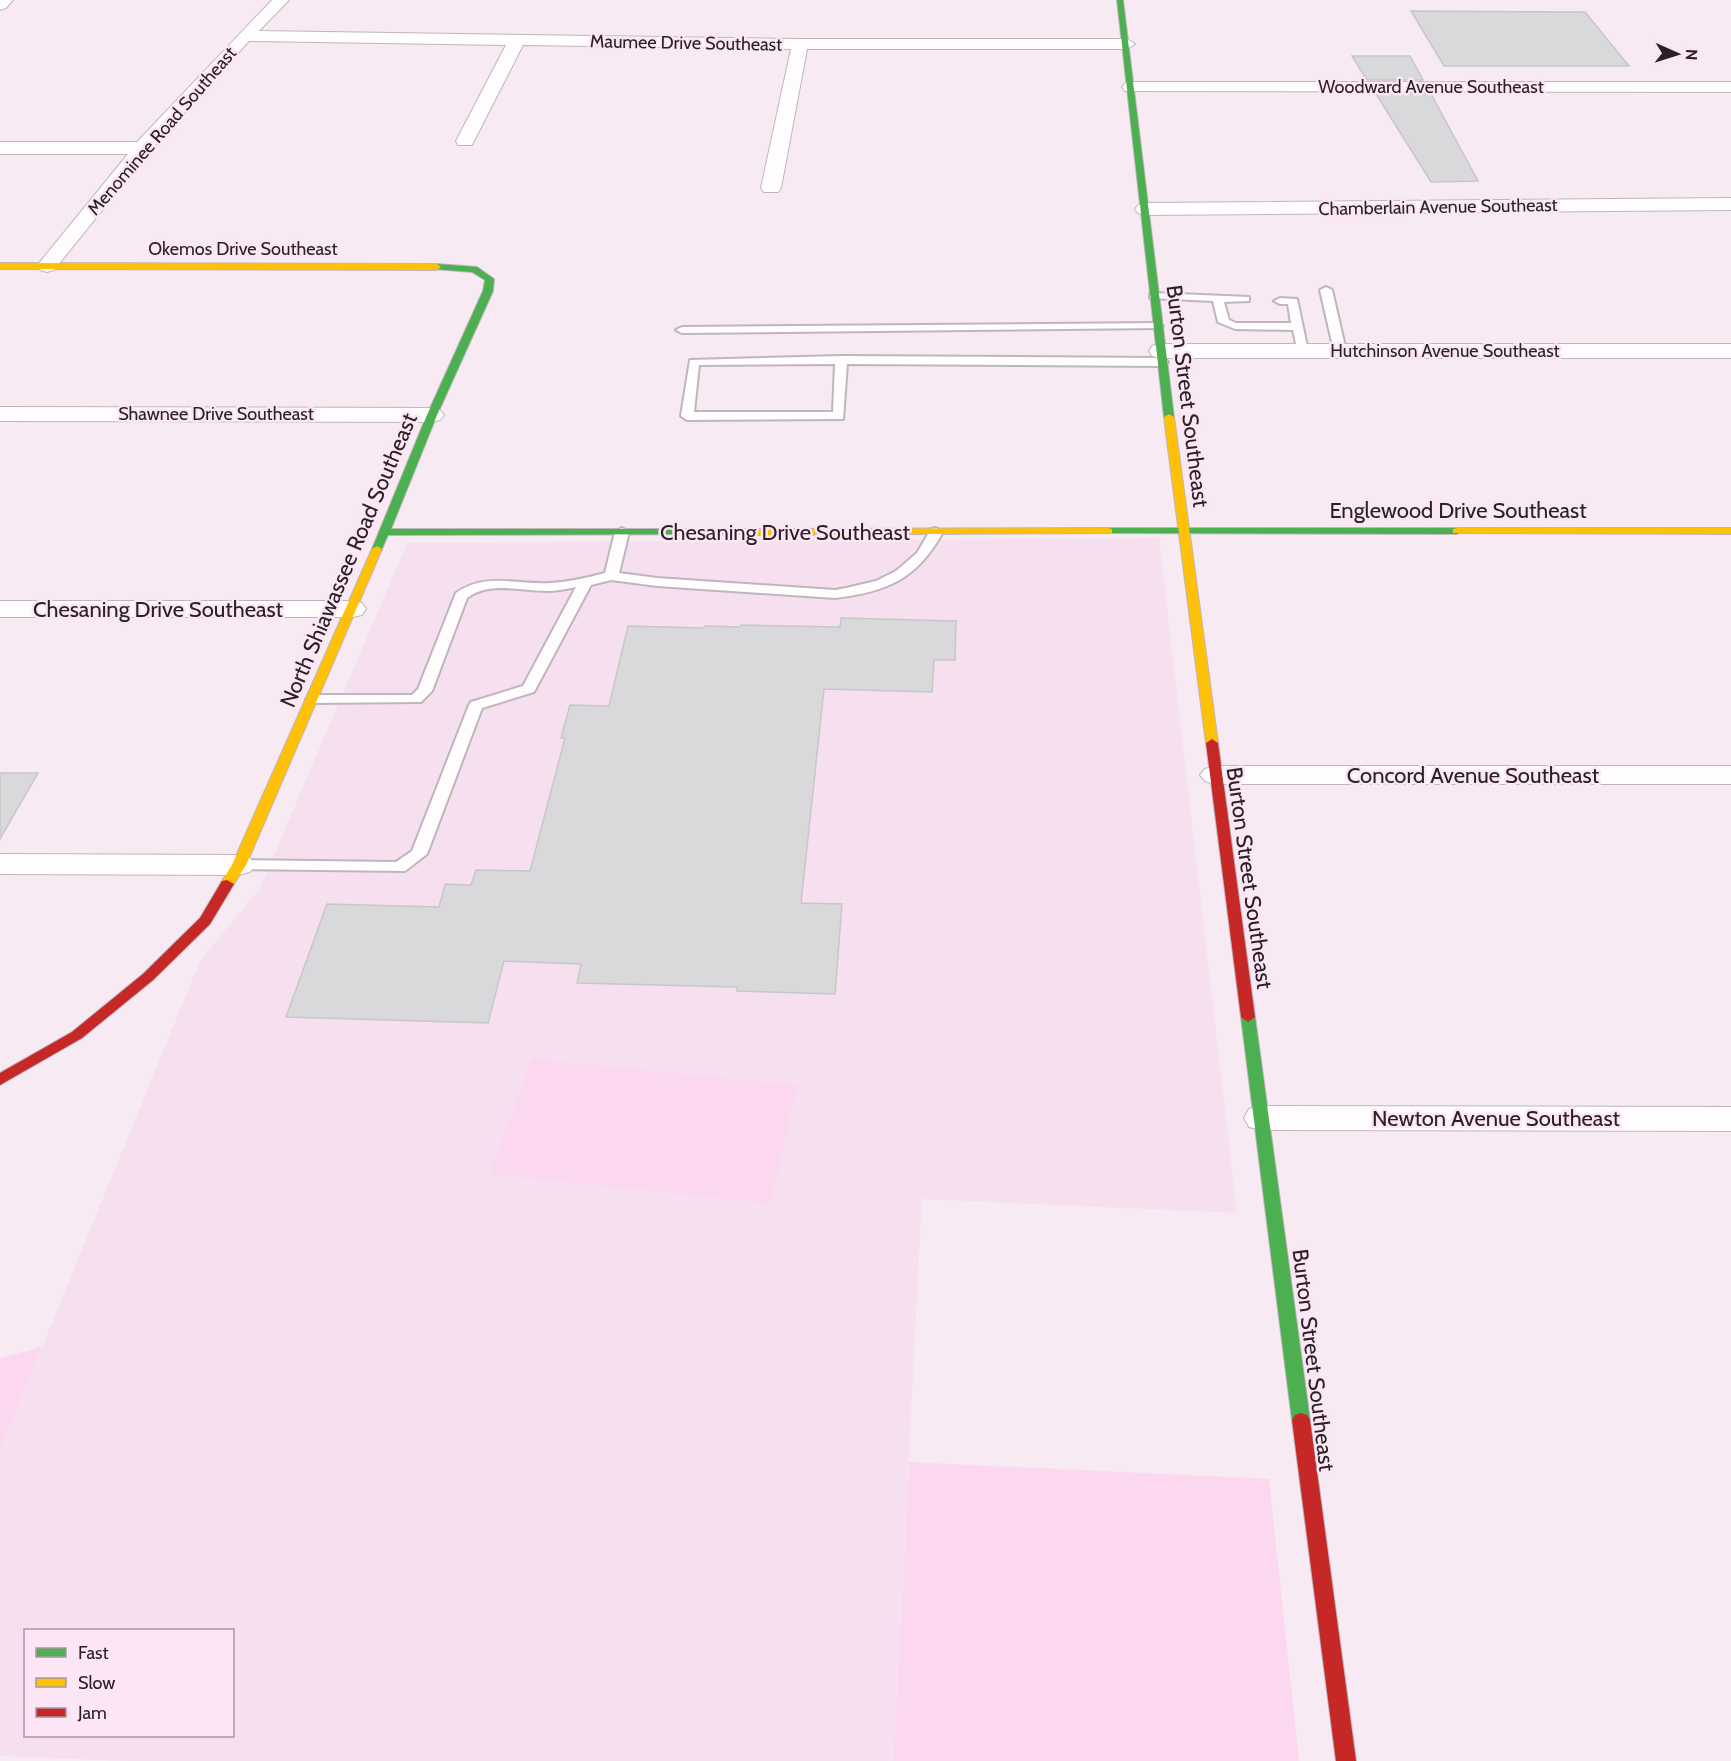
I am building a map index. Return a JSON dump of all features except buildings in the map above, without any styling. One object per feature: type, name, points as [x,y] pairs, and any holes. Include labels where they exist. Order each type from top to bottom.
[{"type":"street","points":[[0,5],[5,0]]},
{"type":"street","name":"Menominee Road Southeast","points":[[48,266],[142,148],[280,0]]},
{"type":"street","name":"Burton Street Southeast","points":[[1120,0],[1127,44],[1157,326],[1346,1761]]},
{"type":"street","name":"Maumee Drive Southeast","points":[[245,36],[800,44],[1127,44]]},
{"type":"street","points":[[465,141],[517,40]]},
{"type":"street","points":[[771,188],[800,44]]},
{"type":"street","name":"Woodward Avenue Southeast","points":[[1131,87],[1731,87]]},
{"type":"street","points":[[0,148],[142,148]]},
{"type":"street","name":"Chamberlain Avenue Southeast","points":[[1145,209],[1731,204]]},
{"type":"street","name":"Okemos Drive Southeast","points":[[0,266],[456,267],[485,272]]},
{"type":"street","name":"North Shiawassee Road Southeast","points":[[0,1080],[76,1035],[148,977],[205,921],[239,865],[353,609],[432,415],[488,291],[490,279],[485,272]]},
{"type":"street","name":"Hutchinson Avenue Southeast","points":[[1161,356],[1302,351],[1731,351]]},
{"type":"street","name":"Shawnee Drive Southeast","points":[[0,414],[432,415]]},
{"type":"street","name":"Englewood Drive Southeast","points":[[1185,531],[1731,531]]},
{"type":"street","name":"Chesaning Drive Southeast","points":[[385,532],[1185,531]]},
{"type":"street","name":"Chesaning Drive Southeast","points":[[0,609],[353,609]]},
{"type":"street","name":"Concord Avenue Southeast","points":[[1215,775],[1731,775]]},
{"type":"street","points":[[0,864],[239,865]]},
{"type":"street","name":"Newton Avenue Southeast","points":[[1262,1118],[1731,1119]]},
{"type":"lane","points":[[1326,290],[1340,351]]},
{"type":"lane","points":[[1154,296],[1245,299]]},
{"type":"lane","points":[[1218,299],[1224,322],[1235,326],[1298,327]]},
{"type":"lane","points":[[1280,301],[1293,301],[1302,351]]},
{"type":"lane","points":[[682,330],[1157,326]]},
{"type":"lane","points":[[841,360],[839,416],[687,416],[694,362],[841,360],[1161,356]]},
{"type":"lane","points":[[611,576],[622,532]]},
{"type":"lane","points":[[313,699],[416,699],[425,691],[461,597],[473,587],[489,584],[549,587],[611,576],[657,582],[768,590],[834,594],[854,592],[898,576],[919,559],[936,532]]},
{"type":"lane","points":[[239,865],[399,867],[419,854],[476,705],[529,689],[586,582]]},
{"type":"shaded area","points":[[1159,538],[1237,1213],[922,1199],[893,1761],[130,1761],[0,1756],[0,1450],[200,961],[260,888],[407,543]]},
{"type":"shaded area","points":[[532,1059],[798,1085],[770,1204],[489,1174]]},
{"type":"shaded area","points":[[42,1347],[0,1450],[0,1358]]},
{"type":"shaded area","points":[[909,1462],[1269,1479],[1299,1761],[893,1761]]},
{"type":"traffic: fast","points":[[1120,0],[1169,417]]},
{"type":"traffic: fast","points":[[377,549],[432,415],[488,291],[490,279],[474,269],[437,267]]},
{"type":"traffic: fast","points":[[1108,531],[1457,531]]},
{"type":"traffic: fast","points":[[385,532],[748,532]]},
{"type":"traffic: fast","points":[[1248,1017],[1301,1420]]},
{"type":"traffic: slow","points":[[0,266],[437,267]]},
{"type":"traffic: slow","points":[[1169,417],[1212,743]]},
{"type":"traffic: slow","points":[[748,532],[1108,531]]},
{"type":"traffic: slow","points":[[1457,531],[1731,531]]},
{"type":"traffic: slow","points":[[227,884],[239,865],[377,549]]},
{"type":"traffic: jam","points":[[1212,743],[1248,1017]]},
{"type":"traffic: jam","points":[[0,1080],[77,1035],[148,977],[205,921],[227,884]]},
{"type":"traffic: jam","points":[[1301,1420],[1346,1761]]}]
